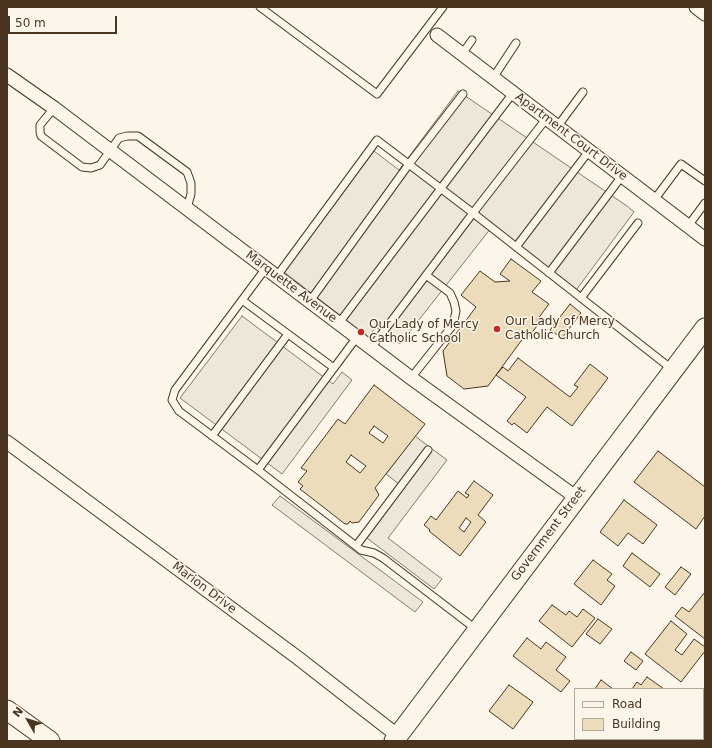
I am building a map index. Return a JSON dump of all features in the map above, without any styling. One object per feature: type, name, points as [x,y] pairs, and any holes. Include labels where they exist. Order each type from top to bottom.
[{"type":"main road","name":"Government Street","points":[[396,738],[705,328]]},
{"type":"main road","points":[[7,710],[50,741]]},
{"type":"street","points":[[696,7],[705,14]]},
{"type":"street","name":"Apartment Court Drive","points":[[432,32],[705,239]]},
{"type":"street","name":"Marquette Avenue","points":[[7,75],[54,108],[110,152],[187,208],[411,378],[577,498]]},
{"type":"street","name":"Marion Drive","points":[[7,442],[298,658],[396,738]]},
{"type":"lane","points":[[260,7],[377,94],[432,32],[444,7]]},
{"type":"lane","points":[[462,54],[472,40]]},
{"type":"lane","points":[[493,78],[516,43]]},
{"type":"lane","points":[[557,127],[583,92]]},
{"type":"lane","points":[[339,323],[513,93]]},
{"type":"lane","points":[[310,301],[409,164],[463,94]]},
{"type":"lane","points":[[54,108],[40,125],[41,136],[82,167],[91,168],[100,165],[119,138],[138,136],[187,172],[191,183],[192,194],[187,208]]},
{"type":"lane","points":[[371,348],[546,119]]},
{"type":"lane","points":[[277,276],[377,140],[473,213],[673,371]]},
{"type":"lane","points":[[516,247],[589,151]]},
{"type":"lane","points":[[654,200],[681,164],[705,181]]},
{"type":"lane","points":[[549,273],[622,176]]},
{"type":"lane","points":[[688,226],[705,203]]},
{"type":"lane","points":[[581,298],[638,223]]},
{"type":"lane","points":[[266,268],[175,390],[172,400],[179,411],[361,550],[374,553],[383,558],[477,630]]},
{"type":"lane","points":[[411,378],[453,325],[456,311],[450,293],[426,275]]},
{"type":"lane","points":[[242,300],[334,368]]},
{"type":"lane","points":[[212,436],[288,334]]},
{"type":"lane","points":[[258,470],[357,337]]},
{"type":"lane","points":[[356,546],[428,450]]},
{"type":"shaded area","points":[[458,91],[634,212],[574,293],[491,228],[400,344],[376,327],[368,337],[284,272],[374,151],[399,170]]},
{"type":"shaded area","points":[[242,316],[333,384],[342,372],[352,380],[282,474],[180,398]]},
{"type":"shaded area","points":[[415,436],[447,460],[388,538],[442,579],[434,589],[367,538],[404,488],[386,474]]},
{"type":"shaded area","points":[[280,496],[423,602],[415,612],[272,505]]},
{"type":"building","name":"Our Lady of Mercy Catholic Church","points":[[511,259],[541,281],[532,292],[549,304],[537,320],[540,322],[527,339],[524,337],[488,386],[464,389],[447,376],[443,351],[476,307],[461,295],[480,271],[495,282],[510,281],[500,274]]},
{"type":"building","points":[[570,304],[581,313],[562,338],[550,330]]},
{"type":"building","points":[[518,358],[570,397],[578,387],[574,385],[590,364],[608,378],[572,426],[547,407],[527,433],[514,423],[512,425],[507,421],[526,397],[496,375],[503,367],[508,371]]},
{"type":"building","points":[[374,385],[425,424],[375,488],[379,495],[359,522],[352,523],[350,521],[348,524],[345,524],[300,489],[303,486],[298,482],[307,471],[301,468],[338,419],[345,424]],"holes":[[[374,426],[388,436],[383,443],[369,433]],[[351,455],[366,466],[360,473],[346,462]]]},
{"type":"building","points":[[658,451],[705,487],[705,516],[696,529],[634,482]]},
{"type":"building","points":[[474,481],[493,495],[478,515],[486,522],[460,556],[429,531],[430,530],[424,525],[431,516],[436,520],[458,491],[467,498],[469,495],[465,493]],"holes":[[[466,518],[471,522],[464,532],[459,528]]]},
{"type":"building","points":[[624,500],[657,525],[643,544],[628,533],[618,546],[600,532]]},
{"type":"building","points":[[632,553],[660,574],[650,587],[623,566]]},
{"type":"building","points":[[593,560],[612,574],[607,580],[615,586],[601,605],[574,584]]},
{"type":"building","points":[[681,567],[691,574],[675,595],[665,587]]},
{"type":"building","points":[[705,592],[705,639],[675,616],[682,607],[689,612]]},
{"type":"building","points":[[552,605],[566,615],[569,611],[577,617],[583,609],[595,618],[572,647],[539,621]]},
{"type":"building","points":[[598,619],[612,629],[600,644],[586,634]]},
{"type":"building","points":[[671,621],[687,634],[675,650],[682,655],[694,639],[705,647],[705,651],[681,682],[645,654]]},
{"type":"building","points":[[527,638],[541,649],[546,642],[566,657],[556,670],[570,681],[561,692],[513,656]]},
{"type":"building","points":[[631,652],[643,661],[636,670],[624,661]]},
{"type":"building","points":[[647,677],[663,688],[633,688],[637,682],[641,685]]},
{"type":"building","points":[[601,680],[612,688],[596,688]]},
{"type":"building","points":[[509,685],[533,702],[513,729],[489,711]]},
{"type":"place","name":"Our Lady of Mercy Catholic Church","points":[[497,329]]},
{"type":"place","name":"Our Lady of Mercy Catholic School","points":[[361,332]]}]
